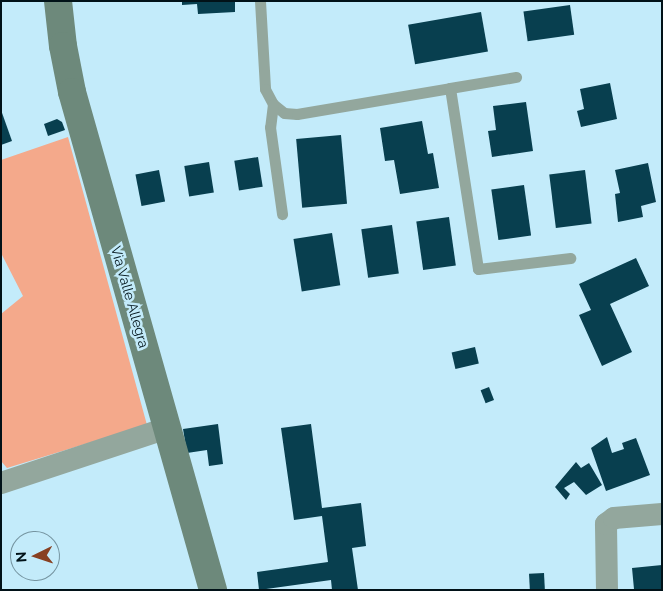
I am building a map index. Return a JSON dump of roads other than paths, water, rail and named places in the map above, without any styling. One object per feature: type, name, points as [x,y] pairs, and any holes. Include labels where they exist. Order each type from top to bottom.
[{"type":"main road","name":"Via Valle Allegra","points":[[58,1],[63,46],[72,92],[213,590]]},
{"type":"street","points":[[1,483],[167,428]]},
{"type":"street","points":[[607,590],[606,524],[614,518],[662,514]]},
{"type":"lane","points":[[260,1],[265,89],[273,104],[284,113],[297,114],[516,77]]},
{"type":"lane","points":[[450,88],[478,269],[570,258]]},
{"type":"lane","points":[[273,104],[270,126],[282,214]]}]
